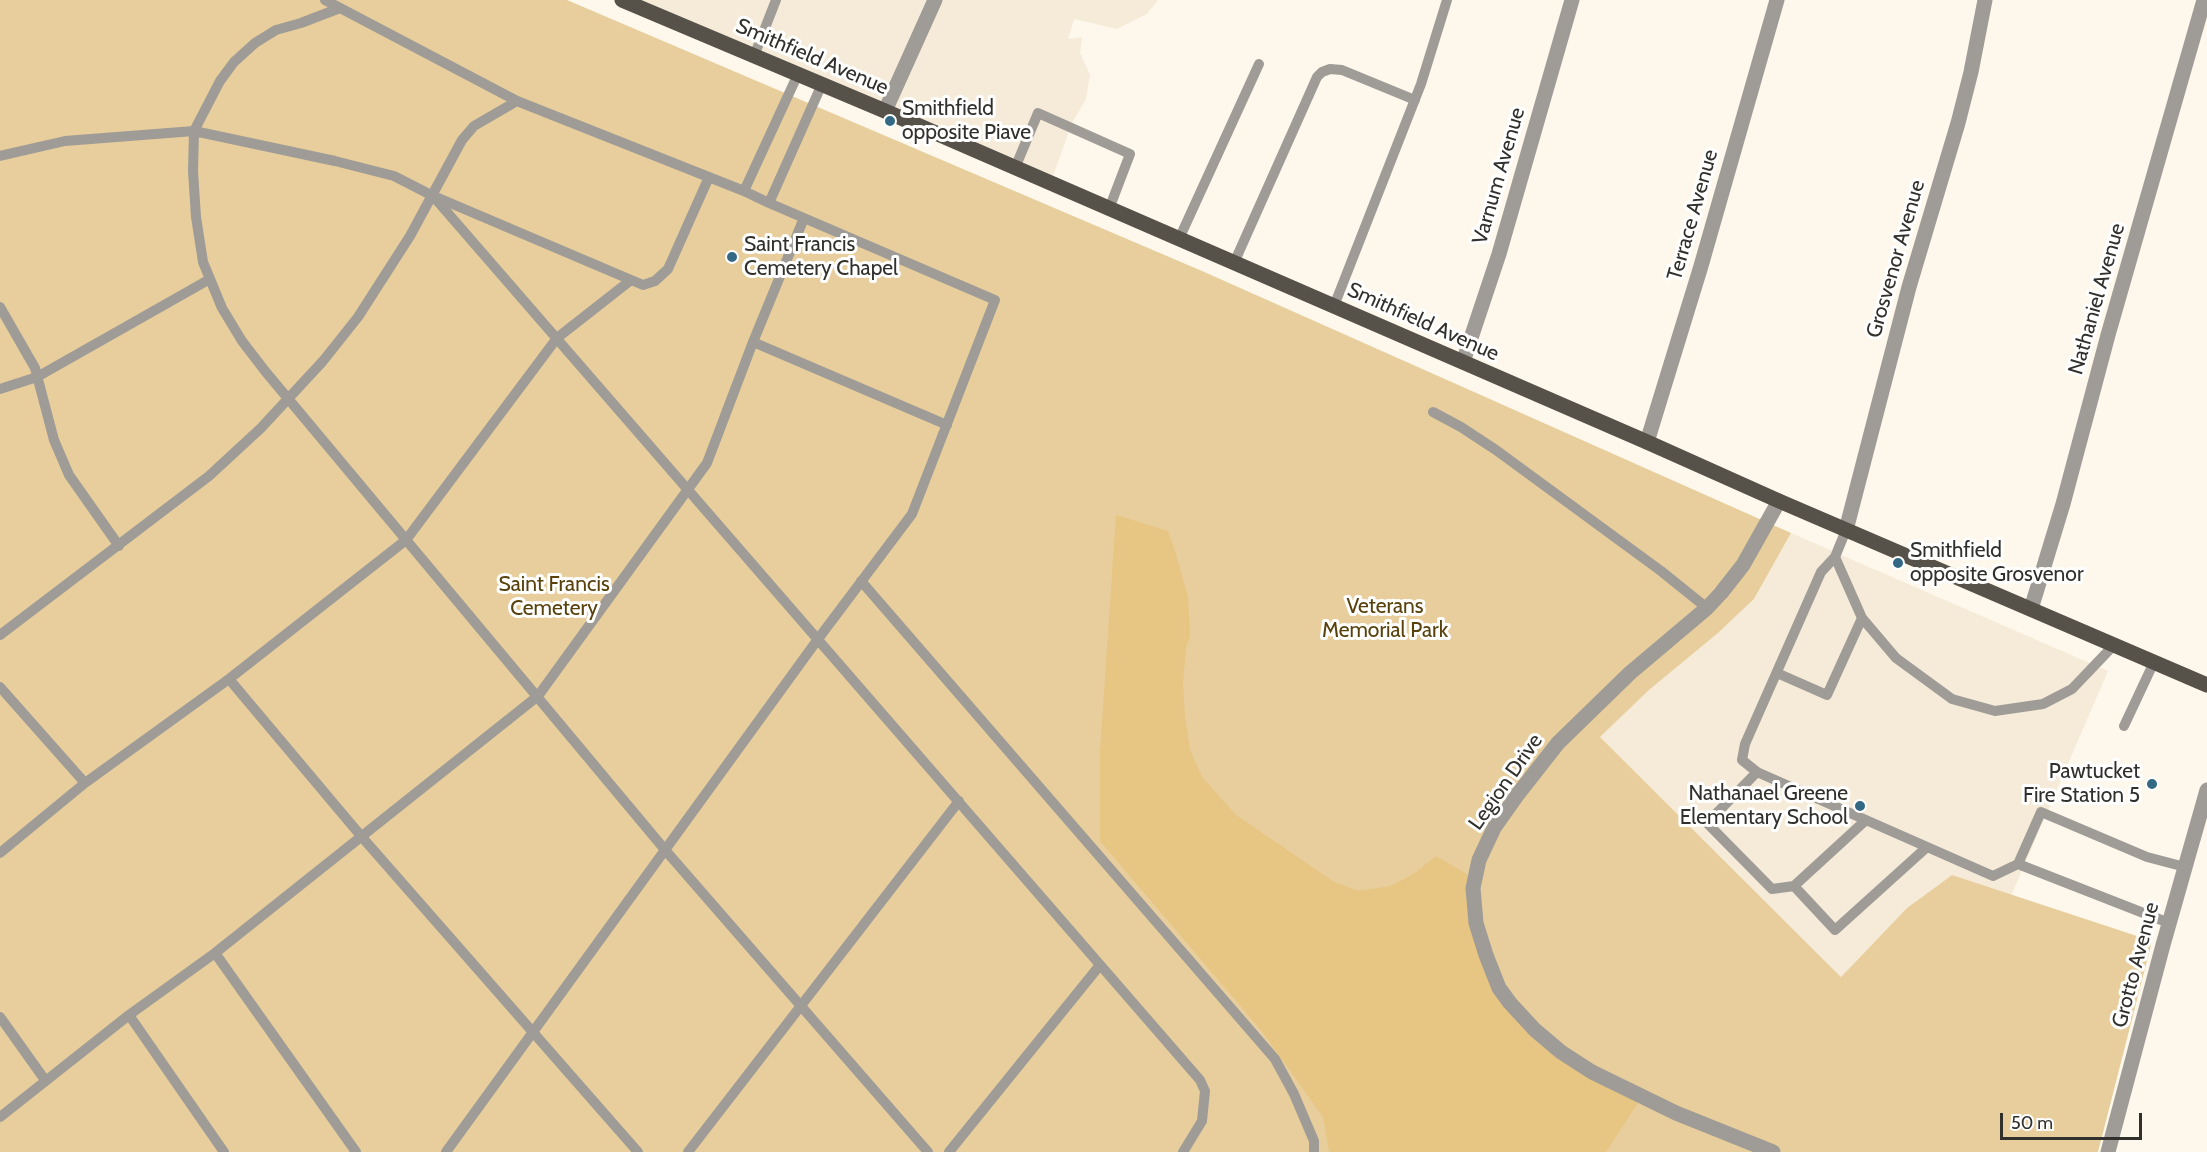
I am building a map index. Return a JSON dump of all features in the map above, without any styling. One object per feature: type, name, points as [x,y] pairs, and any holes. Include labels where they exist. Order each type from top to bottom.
[{"type":"main road","name":"Smithfield Avenue","points":[[622,0],[885,111],[2207,685]]},
{"type":"street","points":[[885,111],[935,0]]},
{"type":"street","name":"Varnum Avenue","points":[[1463,362],[1499,254],[1572,0]]},
{"type":"street","name":"Terrace Avenue","points":[[1647,442],[1701,266],[1777,0]]},
{"type":"street","name":"Grosvenor Avenue","points":[[1846,530],[1909,287],[1958,123],[1985,0]]},
{"type":"street","name":"Nathaniel Avenue","points":[[2031,609],[2063,504],[2105,346],[2204,0]]},
{"type":"street","name":"Legion Drive","points":[[1773,1152],[1676,1113],[1592,1072],[1553,1045],[1522,1017],[1499,988],[1486,955],[1473,906],[1473,888],[1479,860],[1494,828],[1558,743],[1594,706],[1707,608],[1743,565],[1779,501]]},
{"type":"street","name":"Grotto Avenue","points":[[2108,1152],[2169,922],[2207,790]]},
{"type":"lane","points":[[325,0],[517,100],[744,191],[995,300],[912,514],[818,639],[446,1152]]},
{"type":"lane","points":[[753,56],[776,0]]},
{"type":"lane","points":[[1334,306],[1415,100],[1448,0]]},
{"type":"lane","points":[[340,8],[276,30],[255,43],[234,62],[220,81],[194,131],[193,171],[196,217],[203,262],[222,308],[242,341],[288,399],[666,850],[928,1152]]},
{"type":"lane","points":[[1179,239],[1259,64]]},
{"type":"lane","points":[[1234,263],[1317,77],[1322,72],[1330,69],[1342,70],[1415,100]]},
{"type":"lane","points":[[744,191],[798,74]]},
{"type":"lane","points":[[769,203],[822,84]]},
{"type":"lane","points":[[0,635],[119,546],[227,460],[288,399],[323,362],[358,317],[433,196],[462,140],[474,126],[517,100]]},
{"type":"lane","points":[[1015,168],[1038,113],[1130,154],[1109,209]]},
{"type":"lane","points":[[0,156],[65,141],[194,131],[335,160],[394,176],[433,196],[643,285],[655,281],[668,269],[709,177]]},
{"type":"lane","points":[[433,196],[1200,1080],[1205,1091],[1202,1121],[1183,1152]]},
{"type":"lane","points":[[0,1117],[129,1015],[215,953],[538,696],[707,463],[753,342],[804,219]]},
{"type":"lane","points":[[0,389],[37,377],[210,279]]},
{"type":"lane","points":[[0,853],[85,783],[229,679],[406,540],[557,338],[631,280]]},
{"type":"lane","points":[[0,307],[35,368],[54,440],[69,475],[119,546]]},
{"type":"lane","points":[[753,342],[947,425]]},
{"type":"lane","points":[[1433,412],[1496,450],[1661,571],[1707,608]]},
{"type":"lane","points":[[1846,530],[1835,557],[1821,572],[1745,744],[1742,760],[1757,772],[1993,876],[2018,864],[2041,812],[2147,857],[2185,867]]},
{"type":"lane","points":[[1835,557],[1862,618],[1896,658],[1952,699],[1995,711],[2043,704],[2072,689],[2114,645]]},
{"type":"lane","points":[[861,581],[1275,1059],[1294,1094],[1314,1141],[1314,1152]]},
{"type":"lane","points":[[1777,673],[1827,695],[1862,618]]},
{"type":"lane","points":[[2124,726],[2154,662]]},
{"type":"lane","points":[[229,679],[360,836],[638,1152]]},
{"type":"lane","points":[[0,687],[85,783]]},
{"type":"lane","points":[[1757,772],[1707,823],[1772,889],[1794,886],[1866,820]]},
{"type":"lane","points":[[688,1152],[959,801]]},
{"type":"lane","points":[[1794,886],[1835,930],[1927,847]]},
{"type":"lane","points":[[2018,864],[2169,922]]},
{"type":"lane","points":[[215,953],[356,1152]]},
{"type":"lane","points":[[949,1152],[1100,965]]},
{"type":"lane","points":[[129,1015],[224,1152]]},
{"type":"lane","points":[[0,1017],[45,1080]]},
{"type":"shaded area","points":[[623,0],[1158,0],[1147,14],[1117,29],[1074,19],[1068,39],[1082,37],[1080,53],[1090,75],[1086,99],[1072,123],[1051,182]]},
{"type":"shaded area","points":[[1116,515],[1168,531],[1175,551],[1188,597],[1190,636],[1186,648],[1183,683],[1185,717],[1190,750],[1202,777],[1236,815],[1334,882],[1358,891],[1391,886],[1415,873],[1436,856],[1475,879],[1477,913],[1505,995],[1524,1018],[1641,1098],[1606,1152],[1329,1152],[1323,1117],[1261,1030],[1100,841],[1100,752]]},
{"type":"shaded area","name":"Nathanael Greene Elementary School","points":[[1791,533],[2108,671],[2011,896],[1952,875],[1907,908],[1841,977],[1600,737],[1649,690],[1718,633],[1754,599]]},
{"type":"green space","name":"Saint Francis Cemetery","points":[[0,0],[567,0],[1202,271],[1791,533],[1754,599],[1718,633],[1649,690],[1600,737],[1841,977],[1907,908],[1952,875],[2152,941],[2098,1152],[0,1152]]},
{"type":"place","name":"Smithfield opposite Piave","points":[[890,121]]},
{"type":"place","name":"Saint Francis Cemetery Chapel","points":[[732,257]]},
{"type":"place","name":"Smithfield opposite Grosvenor","points":[[1898,563]]},
{"type":"place","name":"Pawtucket Fire Station 5","points":[[2152,784]]},
{"type":"place","name":"Nathanael Greene Elementary School","points":[[1860,806]]},
{"type":"park label","name":"Veterans Memorial Park","points":[[1385,619]]}]
